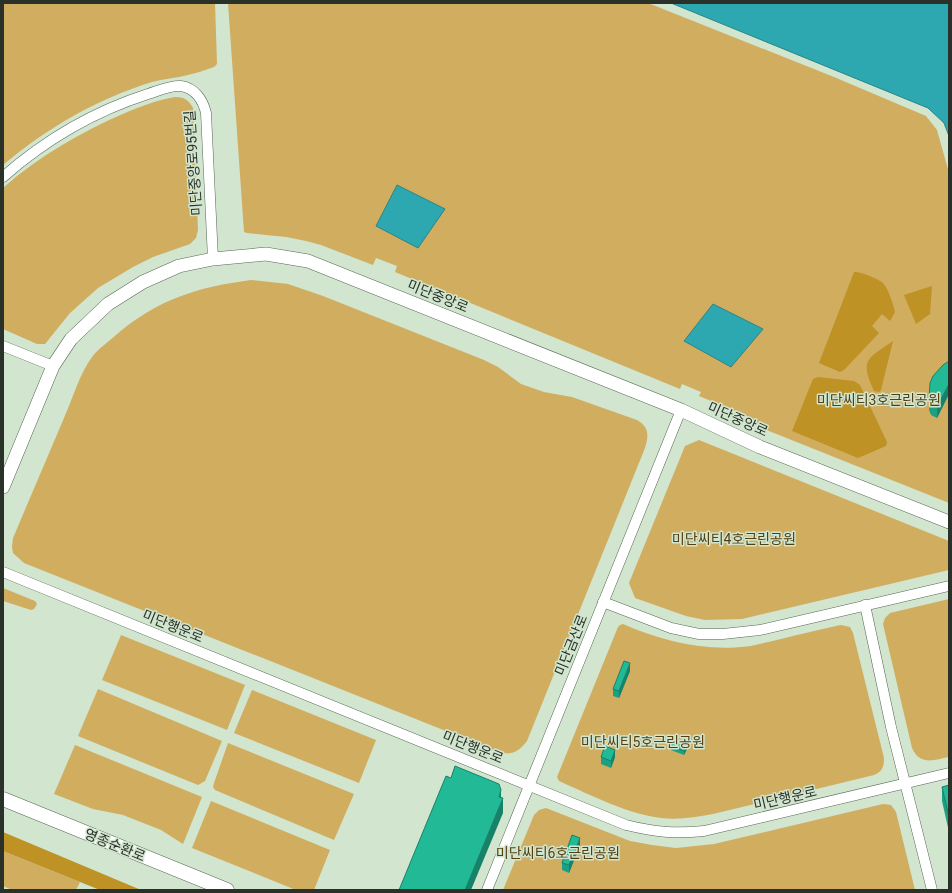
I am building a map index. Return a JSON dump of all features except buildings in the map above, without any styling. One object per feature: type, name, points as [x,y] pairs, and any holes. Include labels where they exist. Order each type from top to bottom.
[{"type":"main road","name":"영종순환로","points":[[3,799],[227,890]]},
{"type":"street","name":"미단중앙로95번길","points":[[3,177],[46,143],[100,113],[141,96],[166,88],[180,86],[186,88],[196,94],[204,105],[206,113],[212,259]]},
{"type":"street","name":"미단중앙로","points":[[3,487],[53,366],[72,339],[108,304],[142,282],[179,266],[212,259],[266,254],[308,261],[681,410],[760,447],[949,522]]},
{"type":"street","points":[[3,346],[53,366]]},
{"type":"street","name":"미단금산로","points":[[487,890],[681,410]]},
{"type":"street","name":"미단행운로","points":[[3,572],[626,825],[652,831],[680,833],[704,831],[949,773]]},
{"type":"street","points":[[603,602],[671,628],[700,634],[723,634],[760,630],[949,586]]},
{"type":"street","points":[[865,605],[905,783],[932,890]]},
{"type":"green space","points":[[3,3],[215,3],[217,64],[214,67],[195,73],[152,82],[92,106],[55,127],[3,165]]},
{"type":"green space","name":"미단씨티3호근린공원","points":[[228,3],[648,3],[834,77],[926,116],[937,130],[949,173],[949,503],[764,429],[747,416],[699,396],[701,392],[682,384],[680,389],[395,272],[397,266],[376,258],[373,265],[321,245],[306,241],[244,232]]},
{"type":"green space","points":[[175,97],[186,100],[193,108],[198,230],[196,238],[190,244],[153,257],[133,267],[98,288],[70,313],[45,344],[37,344],[3,329],[3,188],[31,165],[92,128],[137,108]]},
{"type":"green space","points":[[251,280],[288,284],[323,296],[484,360],[498,367],[521,384],[544,392],[572,397],[637,420],[646,429],[647,439],[645,448],[527,741],[517,751],[505,753],[496,751],[24,563],[13,553],[13,538],[80,379],[94,354],[147,312],[163,304],[213,286]]},
{"type":"green space","name":"미단씨티4호근린공원","points":[[699,440],[949,541],[949,570],[742,619],[705,620],[686,616],[635,598],[629,583],[685,446]]},
{"type":"green space","points":[[3,588],[35,601],[37,604],[34,609],[31,610],[3,601]]},
{"type":"green space","points":[[949,599],[949,757],[923,760],[915,754],[912,748],[883,624],[885,618],[890,613]]},
{"type":"green space","name":"미단씨티5호근린공원","points":[[623,624],[654,636],[686,644],[718,648],[751,646],[841,625],[850,627],[853,633],[884,758],[882,769],[874,775],[713,814],[668,819],[648,816],[622,808],[559,781],[557,777],[618,627]]},
{"type":"green space","points":[[121,635],[245,685],[227,730],[102,680]]},
{"type":"green space","points":[[98,689],[222,741],[205,781],[198,785],[78,736]]},
{"type":"green space","points":[[252,690],[376,740],[359,783],[234,733]]},
{"type":"green space","points":[[228,743],[354,794],[334,840],[215,790],[213,787],[214,783]]},
{"type":"green space","points":[[75,745],[202,797],[183,844],[161,830],[123,815],[93,809],[54,794]]},
{"type":"green space","points":[[211,801],[330,850],[314,890],[296,890],[192,848]]},
{"type":"green space","name":"미단씨티6호근린공원","points":[[883,804],[891,805],[896,812],[915,890],[503,890],[534,815],[539,810],[546,808],[630,841],[676,848],[714,844]]},
{"type":"green space","points":[[3,851],[80,882],[76,890],[12,890],[3,886]]},
{"type":"shaded area","points":[[854,272],[877,279],[883,283],[889,293],[895,312],[890,321],[882,314],[872,326],[879,333],[844,370],[840,372],[819,363]]},
{"type":"shaded area","points":[[932,286],[930,314],[916,324],[904,295]]},
{"type":"shaded area","points":[[893,341],[881,390],[879,392],[874,391],[867,372],[868,361],[877,352]]},
{"type":"shaded area","points":[[818,377],[854,381],[860,385],[887,442],[886,446],[858,458],[792,431],[813,379]]},
{"type":"shaded area","points":[[3,832],[141,890],[100,890],[3,851]]},
{"type":"water","points":[[671,3],[949,3],[949,136],[944,123],[928,108]]},
{"type":"water","points":[[397,185],[445,209],[418,248],[376,226]]},
{"type":"water","points":[[713,304],[763,329],[731,367],[684,341]]}]
